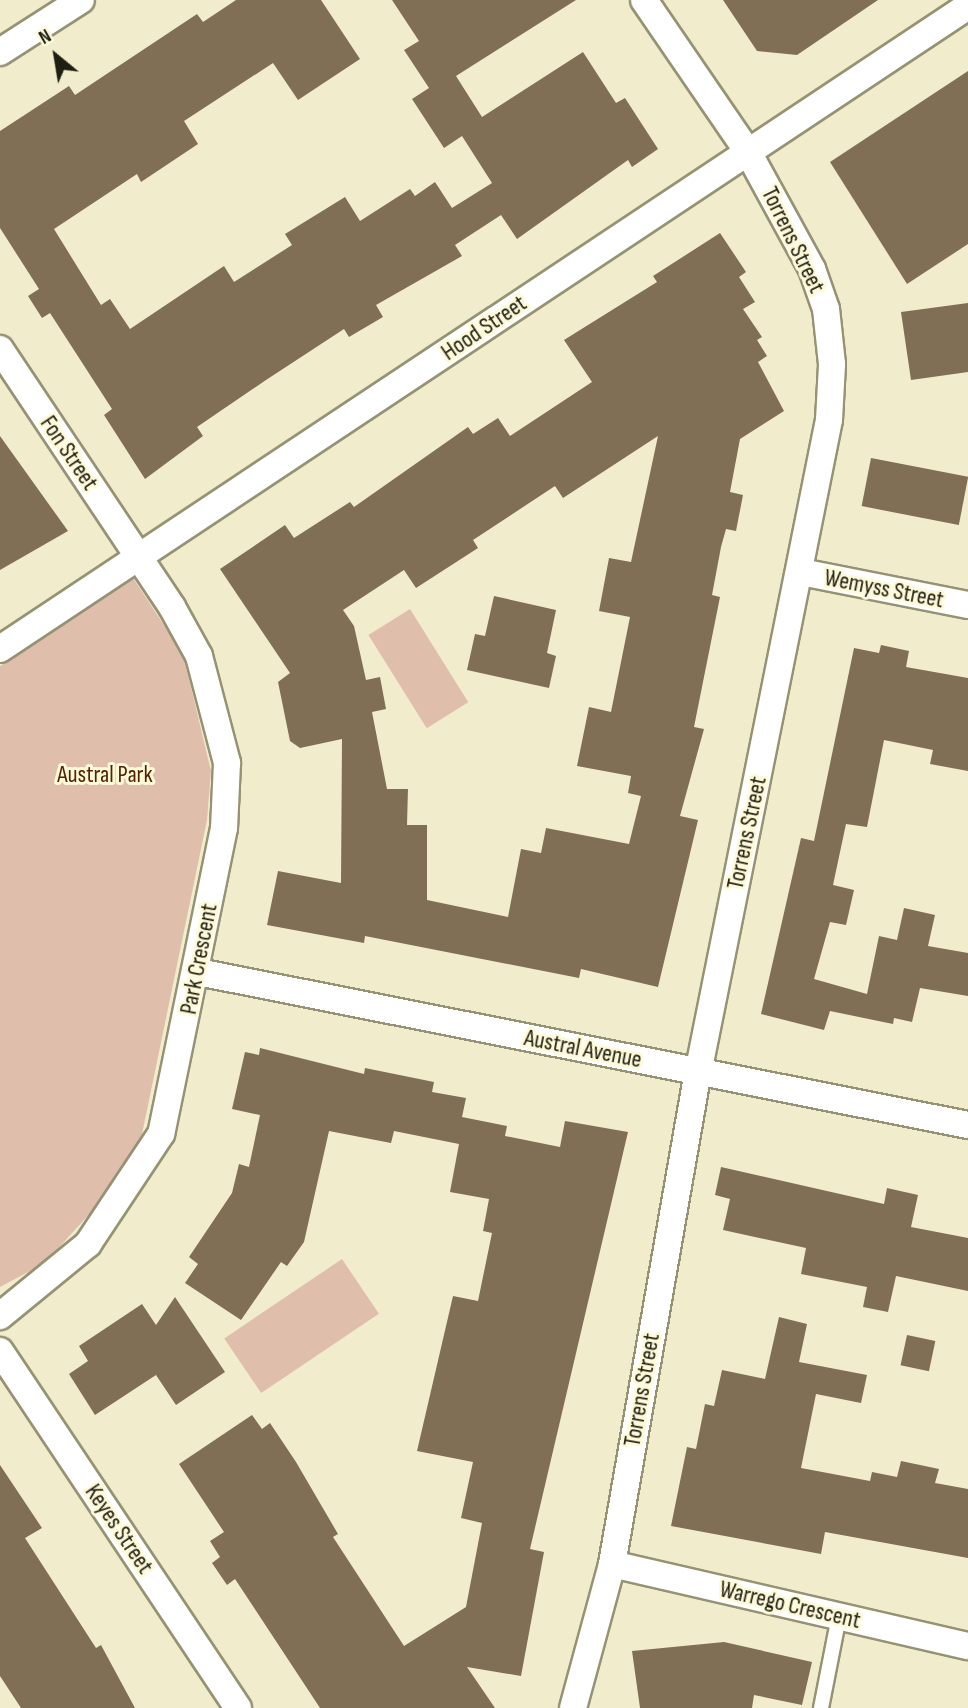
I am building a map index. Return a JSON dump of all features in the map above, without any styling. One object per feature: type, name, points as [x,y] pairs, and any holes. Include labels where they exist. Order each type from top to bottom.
[{"type":"street","points":[[0,52],[81,0]]},
{"type":"street","name":"Torrens Street","points":[[573,1708],[612,1564],[698,1073],[801,572],[829,421],[826,309],[811,269],[748,152],[644,0]]},
{"type":"street","name":"Hood Street","points":[[0,649],[968,6]]},
{"type":"street","name":"Fon Street","points":[[0,349],[138,557]]},
{"type":"street","name":"Park Crescent","points":[[0,1316],[88,1244],[129,1190],[161,1134],[198,972],[224,828],[227,763],[198,656],[138,557]]},
{"type":"street","name":"Wemyss Street","points":[[801,572],[968,606]]},
{"type":"street","name":"Austral Avenue","points":[[198,972],[968,1125]]},
{"type":"street","name":"Keyes Street","points":[[0,1351],[238,1708]]},
{"type":"street","name":"Warrego Crescent","points":[[612,1564],[968,1646]]},
{"type":"lane","points":[[821,1708],[839,1616]]},
{"type":"green space","name":"Austral Park","points":[[133,578],[183,654],[211,771],[207,820],[141,1139],[92,1211],[45,1263],[0,1287],[0,666]]},
{"type":"green space","points":[[410,609],[468,702],[427,728],[368,635]]},
{"type":"green space","points":[[342,1259],[379,1314],[261,1393],[224,1338]]},
{"type":"building","points":[[236,0],[321,0],[360,59],[298,100],[273,63],[184,121],[198,144],[141,182],[137,174],[54,229],[101,305],[110,299],[130,329],[224,266],[234,282],[292,245],[285,234],[345,197],[360,221],[410,189],[415,196],[435,182],[452,208],[492,183],[462,136],[444,148],[412,99],[429,88],[404,50],[419,41],[392,0],[576,0],[456,76],[482,117],[583,52],[616,103],[625,98],[658,149],[632,167],[628,160],[517,239],[501,215],[455,245],[462,256],[376,305],[383,317],[349,337],[344,329],[266,380],[197,427],[203,436],[145,479],[104,415],[112,409],[50,313],[42,318],[28,296],[39,289],[0,228],[0,131],[69,86],[75,95],[197,14],[203,22]]},
{"type":"building","points":[[723,0],[878,0],[797,55],[757,51]]},
{"type":"building","points":[[968,71],[968,244],[907,284],[830,162]]},
{"type":"building","points":[[720,233],[746,272],[739,277],[755,302],[743,309],[762,337],[757,340],[767,356],[758,362],[784,411],[740,439],[730,492],[743,495],[736,531],[726,529],[721,547],[712,595],[720,597],[694,727],[704,729],[680,816],[698,820],[658,987],[581,969],[579,978],[365,936],[364,943],[267,925],[278,871],[341,883],[342,739],[300,748],[290,741],[278,682],[290,673],[220,569],[285,525],[294,538],[350,502],[354,507],[468,427],[473,434],[498,418],[510,436],[592,382],[564,340],[657,282],[653,276]],"holes":[[[658,436],[631,562],[609,558],[599,611],[630,617],[611,712],[589,707],[577,766],[631,776],[628,793],[641,796],[629,844],[546,828],[541,853],[521,849],[508,917],[427,900],[427,825],[407,825],[408,789],[387,789],[372,712],[386,709],[380,677],[366,680],[354,626],[343,610],[404,570],[416,588],[478,548],[473,540],[555,486],[563,498]]]},
{"type":"building","points":[[968,303],[968,372],[911,380],[901,312]]},
{"type":"building","points":[[0,436],[68,531],[0,570]]},
{"type":"building","points":[[871,458],[968,477],[959,525],[862,506]]},
{"type":"building","points":[[494,596],[556,610],[547,653],[556,656],[549,688],[467,670],[475,634],[485,636]]},
{"type":"building","points":[[881,645],[909,651],[906,667],[968,678],[968,771],[930,764],[933,750],[884,740],[867,827],[846,824],[833,885],[854,890],[846,925],[830,922],[814,979],[867,994],[879,936],[897,940],[904,908],[935,915],[928,946],[968,953],[968,996],[920,988],[912,1022],[894,1018],[893,1024],[830,1011],[824,1030],[761,1014],[801,838],[814,841],[854,648],[879,653]]},
{"type":"building","points":[[260,1048],[364,1074],[365,1068],[434,1082],[432,1092],[466,1098],[462,1117],[507,1126],[505,1136],[560,1147],[565,1121],[628,1132],[530,1549],[544,1552],[521,1676],[467,1667],[495,1708],[320,1708],[235,1579],[227,1585],[212,1563],[220,1557],[210,1541],[224,1532],[179,1464],[252,1415],[262,1429],[270,1423],[296,1462],[338,1534],[333,1537],[404,1646],[466,1607],[482,1523],[461,1518],[473,1462],[417,1451],[453,1296],[478,1301],[492,1233],[483,1231],[489,1199],[450,1192],[459,1144],[394,1131],[391,1143],[329,1131],[304,1242],[287,1266],[281,1262],[241,1320],[185,1283],[198,1264],[189,1257],[232,1193],[239,1164],[249,1167],[260,1115],[232,1109],[245,1052],[259,1055]]},
{"type":"building","points":[[721,1167],[884,1204],[887,1188],[918,1195],[911,1227],[968,1238],[968,1291],[896,1276],[888,1312],[863,1307],[867,1287],[801,1274],[806,1248],[723,1230],[730,1199],[715,1195]]},
{"type":"building","points":[[175,1297],[225,1372],[176,1405],[156,1375],[95,1415],[69,1374],[88,1361],[79,1346],[142,1304],[156,1325]]},
{"type":"building","points":[[779,1317],[807,1324],[799,1362],[867,1375],[861,1403],[816,1394],[801,1468],[870,1481],[872,1472],[897,1477],[901,1461],[939,1469],[935,1483],[968,1489],[968,1558],[825,1532],[821,1554],[671,1526],[687,1447],[696,1449],[705,1404],[714,1406],[722,1370],[765,1379]]},
{"type":"building","points":[[907,1335],[935,1341],[929,1371],[901,1365]]},
{"type":"building","points":[[0,1465],[42,1528],[25,1538],[96,1648],[101,1645],[135,1708],[21,1708],[0,1676]]},
{"type":"building","points":[[724,1642],[812,1662],[802,1705],[754,1695],[752,1708],[640,1708],[632,1651]]}]
